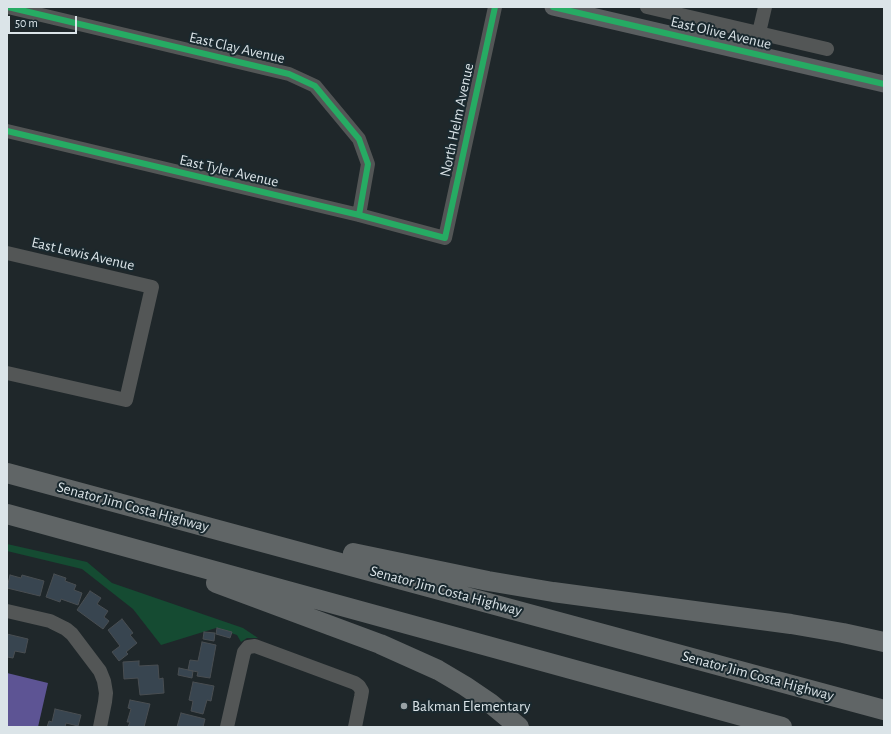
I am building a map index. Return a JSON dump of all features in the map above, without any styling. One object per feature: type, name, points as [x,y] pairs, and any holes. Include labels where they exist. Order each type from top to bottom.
[{"type":"highway","name":"Senator Jim Costa Highway","points":[[7,473],[884,710]]},
{"type":"highway","points":[[103,499],[488,581],[561,593],[791,624],[884,642]]},
{"type":"highway","points":[[7,514],[782,727]]},
{"type":"highway","points":[[92,537],[410,657],[438,670],[465,686],[490,703],[519,727]]},
{"type":"main road","name":"East Olive Avenue","points":[[553,7],[884,84]]},
{"type":"street","name":"East Clay Avenue","points":[[8,7],[289,74],[315,86],[359,140],[366,158],[368,164],[359,215]]},
{"type":"street","name":"North Helm Avenue","points":[[444,238],[495,7]]},
{"type":"street","points":[[647,7],[827,49]]},
{"type":"street","points":[[754,54],[765,7]]},
{"type":"street","name":"East Tyler Avenue","points":[[7,131],[359,215],[444,238]]},
{"type":"street","name":"East Lewis Avenue","points":[[7,253],[152,287],[126,400],[7,373]]},
{"type":"street","points":[[7,611],[50,621],[66,629],[72,634],[100,671],[104,681],[106,693],[100,727]]},
{"type":"street","points":[[227,727],[244,652],[248,647],[255,646],[355,683],[359,686],[362,692],[362,697],[355,727]]},
{"type":"green space","points":[[7,544],[87,562],[112,583],[243,628],[258,638],[247,638],[241,642],[237,635],[216,628],[161,645],[133,609],[82,569],[7,551]]},
{"type":"shaded area","points":[[7,673],[48,683],[38,727],[7,727]]},
{"type":"building","points":[[54,574],[66,578],[65,581],[76,585],[74,590],[82,593],[78,605],[61,599],[60,602],[46,597]]},
{"type":"building","points":[[10,575],[21,578],[22,575],[44,581],[40,596],[7,588]]},
{"type":"building","points":[[90,591],[101,598],[97,604],[108,611],[104,617],[109,621],[103,629],[77,610]]},
{"type":"building","points":[[122,619],[133,633],[130,635],[137,643],[126,652],[128,654],[119,661],[112,652],[120,646],[108,630]]},
{"type":"building","points":[[217,628],[232,632],[230,638],[216,634]]},
{"type":"building","points":[[204,632],[215,633],[214,641],[203,639]]},
{"type":"building","points":[[7,634],[28,639],[25,653],[15,651],[13,658],[7,657]]},
{"type":"building","points":[[202,642],[216,645],[210,678],[197,676],[198,672],[188,670],[190,660],[198,661]]},
{"type":"building","points":[[139,661],[139,666],[158,665],[159,679],[163,678],[164,693],[140,695],[138,678],[124,679],[123,662]]},
{"type":"building","points":[[179,668],[193,671],[192,678],[178,675]]},
{"type":"building","points":[[193,682],[214,686],[211,701],[207,700],[203,714],[191,711],[193,701],[189,700]]},
{"type":"building","points":[[130,700],[150,704],[144,727],[128,727],[130,722],[127,722],[131,709],[128,708]]},
{"type":"building","points":[[55,709],[81,715],[78,726],[66,723],[65,727],[47,727],[49,721],[52,722]]},
{"type":"building","points":[[181,713],[205,719],[203,727],[177,727]]},
{"type":"cycle path","points":[[8,7],[289,74],[315,86],[359,139],[368,164],[359,215]]},
{"type":"cycle path","points":[[7,131],[359,215],[445,238],[495,7]]},
{"type":"cycle path","points":[[553,7],[884,84]]},
{"type":"place","name":"Bakman Elementary","points":[[404,706]]}]
